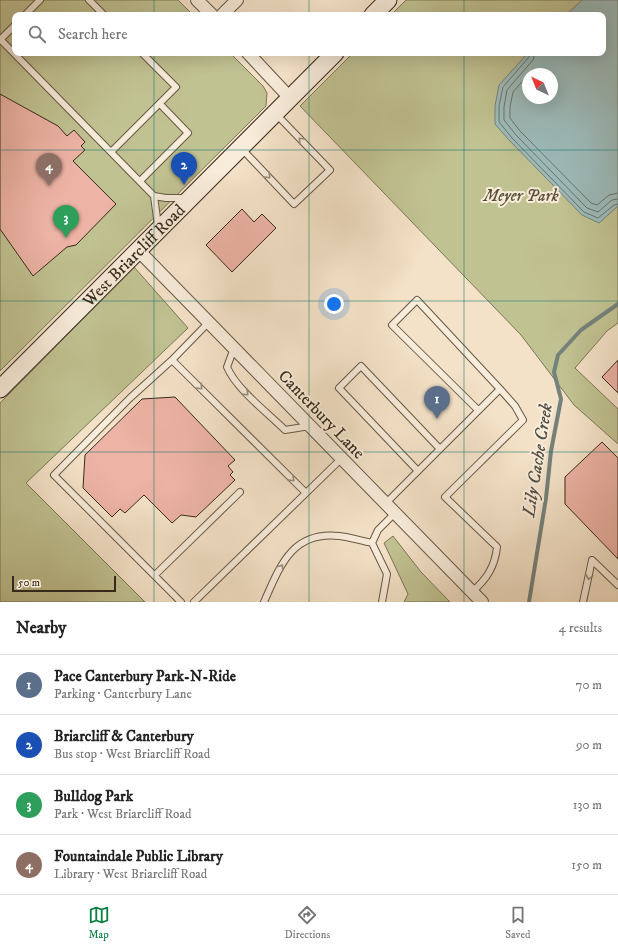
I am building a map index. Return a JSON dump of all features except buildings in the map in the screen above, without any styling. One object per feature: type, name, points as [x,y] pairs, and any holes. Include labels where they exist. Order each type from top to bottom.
[{"type":"street","points":[[197,0],[209,12]]},
{"type":"street","points":[[225,12],[237,0]]},
{"type":"street","points":[[376,12],[388,0]]},
{"type":"street","points":[[251,56],[290,98]]},
{"type":"street","name":"West Briarcliff Road","points":[[0,388],[332,56]]},
{"type":"street","name":"Canterbury Lane","points":[[138,250],[482,602]]},
{"type":"lane","points":[[28,12],[40,0]]},
{"type":"lane","points":[[89,0],[101,12]]},
{"type":"lane","points":[[12,28],[0,40],[12,52]]},
{"type":"lane","points":[[16,56],[154,196],[159,229]]},
{"type":"lane","points":[[111,152],[176,87],[145,56]]},
{"type":"lane","points":[[140,181],[188,133],[160,104]]},
{"type":"lane","points":[[241,147],[294,204],[330,170],[275,113]]},
{"type":"lane","points":[[154,196],[166,198],[190,198]]},
{"type":"lane","points":[[472,592],[484,581],[496,559],[497,547],[445,497],[522,420],[515,406],[500,388],[417,300],[392,325],[478,410]]},
{"type":"lane","points":[[181,602],[155,574],[54,474],[130,398],[172,360],[209,322]]},
{"type":"lane","points":[[234,348],[227,367],[230,375],[240,387],[285,430],[310,426]]},
{"type":"lane","points":[[172,360],[306,493]]},
{"type":"lane","points":[[418,471],[339,388],[361,366],[440,449]]},
{"type":"lane","points":[[386,503],[500,388]]},
{"type":"lane","points":[[194,602],[342,458]]},
{"type":"lane","points":[[155,574],[240,492]]},
{"type":"lane","points":[[372,543],[378,530],[395,513]]},
{"type":"lane","points":[[264,602],[278,569],[297,545],[316,536],[337,536],[372,543]]},
{"type":"lane","points":[[372,543],[387,574],[382,602]]},
{"type":"lane","points":[[583,602],[592,560],[618,584]]},
{"type":"green space","points":[[0,0],[178,0],[190,12],[12,12],[12,56],[233,56],[263,86],[267,93],[266,106],[0,371]]},
{"type":"green space","name":"Meyer Park","points":[[406,0],[618,0],[618,323],[607,331],[575,368],[618,409],[618,444],[574,405],[521,335],[300,106],[350,56],[606,56],[606,12],[394,12]]},
{"type":"green space","points":[[134,267],[188,328],[26,483],[145,602],[0,602],[0,403]]},
{"type":"green space","points":[[393,536],[421,572],[450,602],[404,602],[408,594],[384,543]]},
{"type":"water","points":[[582,0],[618,0],[618,206],[599,223],[582,215],[509,140],[495,124],[495,106],[499,85],[525,56],[606,56],[606,12],[569,12]]},
{"type":"waterway","name":"Lily Cache Creek","points":[[529,602],[546,498],[551,451],[561,399],[554,372],[558,355],[581,330],[618,304]]},
{"type":"place","name":"Briarcliff & Canterbury","points":[[184,185]]},
{"type":"place","name":"Fountaindale Public Library","points":[[49,186]]},
{"type":"place","name":"Bulldog Park","points":[[66,238]]},
{"type":"place","name":"Pace Canterbury Park-N-Ride","points":[[437,419]]}]
